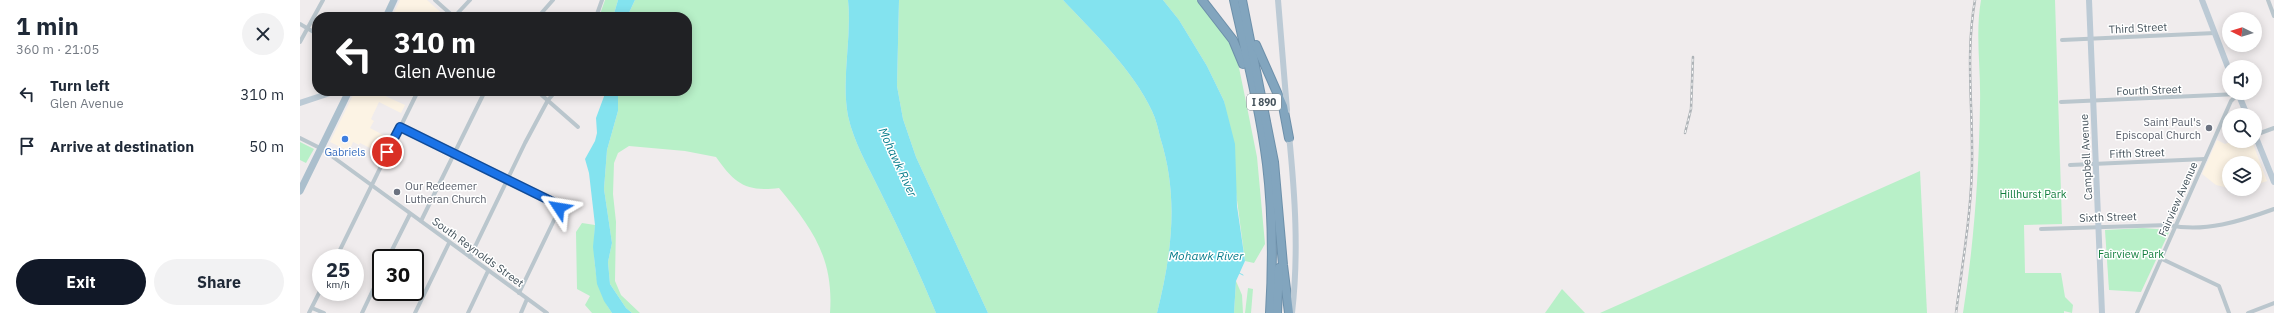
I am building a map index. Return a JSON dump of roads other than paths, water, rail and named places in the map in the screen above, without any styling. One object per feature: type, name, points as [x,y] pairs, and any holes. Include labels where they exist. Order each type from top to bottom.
[{"type":"highway","points":[[1202,0],[1236,46],[1259,120]]},
{"type":"highway","name":"I 890","points":[[1234,0],[1259,120],[1271,205],[1272,270],[1270,313]]},
{"type":"highway","points":[[1243,0],[1258,52],[1283,106],[1289,138]]},
{"type":"highway","name":"I 890","points":[[1243,0],[1267,119],[1279,205],[1277,313]]},
{"type":"highway","points":[[1279,205],[1283,265],[1289,313]]},
{"type":"main road","points":[[388,12],[394,0]]},
{"type":"main road","points":[[1278,0],[1296,221],[1292,313]]},
{"type":"main road","name":"Campbell Avenue","points":[[2089,0],[2102,313]]},
{"type":"main road","points":[[2202,0],[2225,60]]},
{"type":"main road","points":[[300,103],[321,96]]},
{"type":"main road","points":[[300,191],[322,149],[347,96]]},
{"type":"main road","points":[[2260,148],[2274,182]]},
{"type":"street","points":[[316,12],[323,0]]},
{"type":"street","points":[[435,0],[448,12]]},
{"type":"street","points":[[459,12],[470,0]]},
{"type":"street","points":[[542,12],[553,0]]},
{"type":"street","points":[[598,12],[602,0]]},
{"type":"street","points":[[2268,0],[2274,16]]},
{"type":"street","points":[[300,42],[312,19]]},
{"type":"street","points":[[300,24],[312,31]]},
{"type":"street","name":"Third Street","points":[[2062,40],[2215,33]]},
{"type":"street","name":"Fourth Street","points":[[2061,102],[2222,94]]},
{"type":"street","points":[[340,249],[416,96]]},
{"type":"street","points":[[421,222],[483,96]]},
{"type":"street","points":[[544,96],[578,127]]},
{"type":"street","points":[[470,257],[548,100],[552,96]]},
{"type":"street","name":"Fairview Avenue","points":[[2137,313],[2232,100]]},
{"type":"street","points":[[400,127],[557,204],[559,208],[519,293]]},
{"type":"street","points":[[2262,132],[2274,128]]},
{"type":"street","name":"South Reynolds Street","points":[[300,138],[322,149],[370,186],[546,313]]},
{"type":"street","name":"Fifth Street","points":[[2070,165],[2205,159]]},
{"type":"street","name":"Sixth Street","points":[[2041,229],[2099,226],[2175,227],[2182,229],[2238,222],[2274,209]]},
{"type":"street","points":[[392,249],[410,214]]},
{"type":"street","points":[[415,313],[449,243]]},
{"type":"street","points":[[2162,259],[2219,286],[2229,313]]},
{"type":"street","points":[[468,313],[488,272]]},
{"type":"street","points":[[362,313],[372,292]]},
{"type":"street","points":[[521,313],[527,299]]},
{"type":"street","points":[[310,313],[315,301]]},
{"type":"street","points":[[2248,313],[2274,303]]},
{"type":"street","points":[[312,308],[324,313]]},
{"type":"water","points":[[618,0],[635,0],[629,12],[614,12]]},
{"type":"water","name":"Mohawk River","points":[[848,0],[899,0],[897,86],[903,119],[916,157],[988,313],[936,313],[902,236],[866,163],[851,126],[846,102],[849,29]]},
{"type":"water","name":"Mohawk River","points":[[1063,0],[1163,0],[1179,20],[1207,66],[1224,101],[1235,144],[1237,206],[1245,261],[1236,281],[1234,313],[1157,313],[1170,247],[1171,203],[1170,181],[1157,124],[1144,96],[1124,67],[1112,52]]},
{"type":"water","points":[[604,96],[618,96],[618,111],[607,150],[604,189],[612,243],[608,262],[610,284],[626,308],[632,313],[612,313],[604,301],[597,284],[593,247],[595,225],[589,173],[585,159],[595,141],[597,133],[596,118]]},
{"type":"waterway","points":[[1239,273],[1243,275]]},
{"type":"railway","points":[[1956,313],[1971,190],[1972,149],[1970,56],[1972,19],[1975,0]]},
{"type":"railway","points":[[1685,133],[1691,109],[1693,57]]},
{"type":"place","name":"Saint Paul's Episcopal Church","points":[[2209,128]]},
{"type":"place","name":"Gabriels","points":[[345,139]]},
{"type":"place","name":"Our Redeemer Lutheran Church","points":[[397,192]]},
{"type":"park label","name":"Hillhurst Park","points":[[2033,194]]},
{"type":"park label","name":"Fairview Park","points":[[2131,254]]}]
